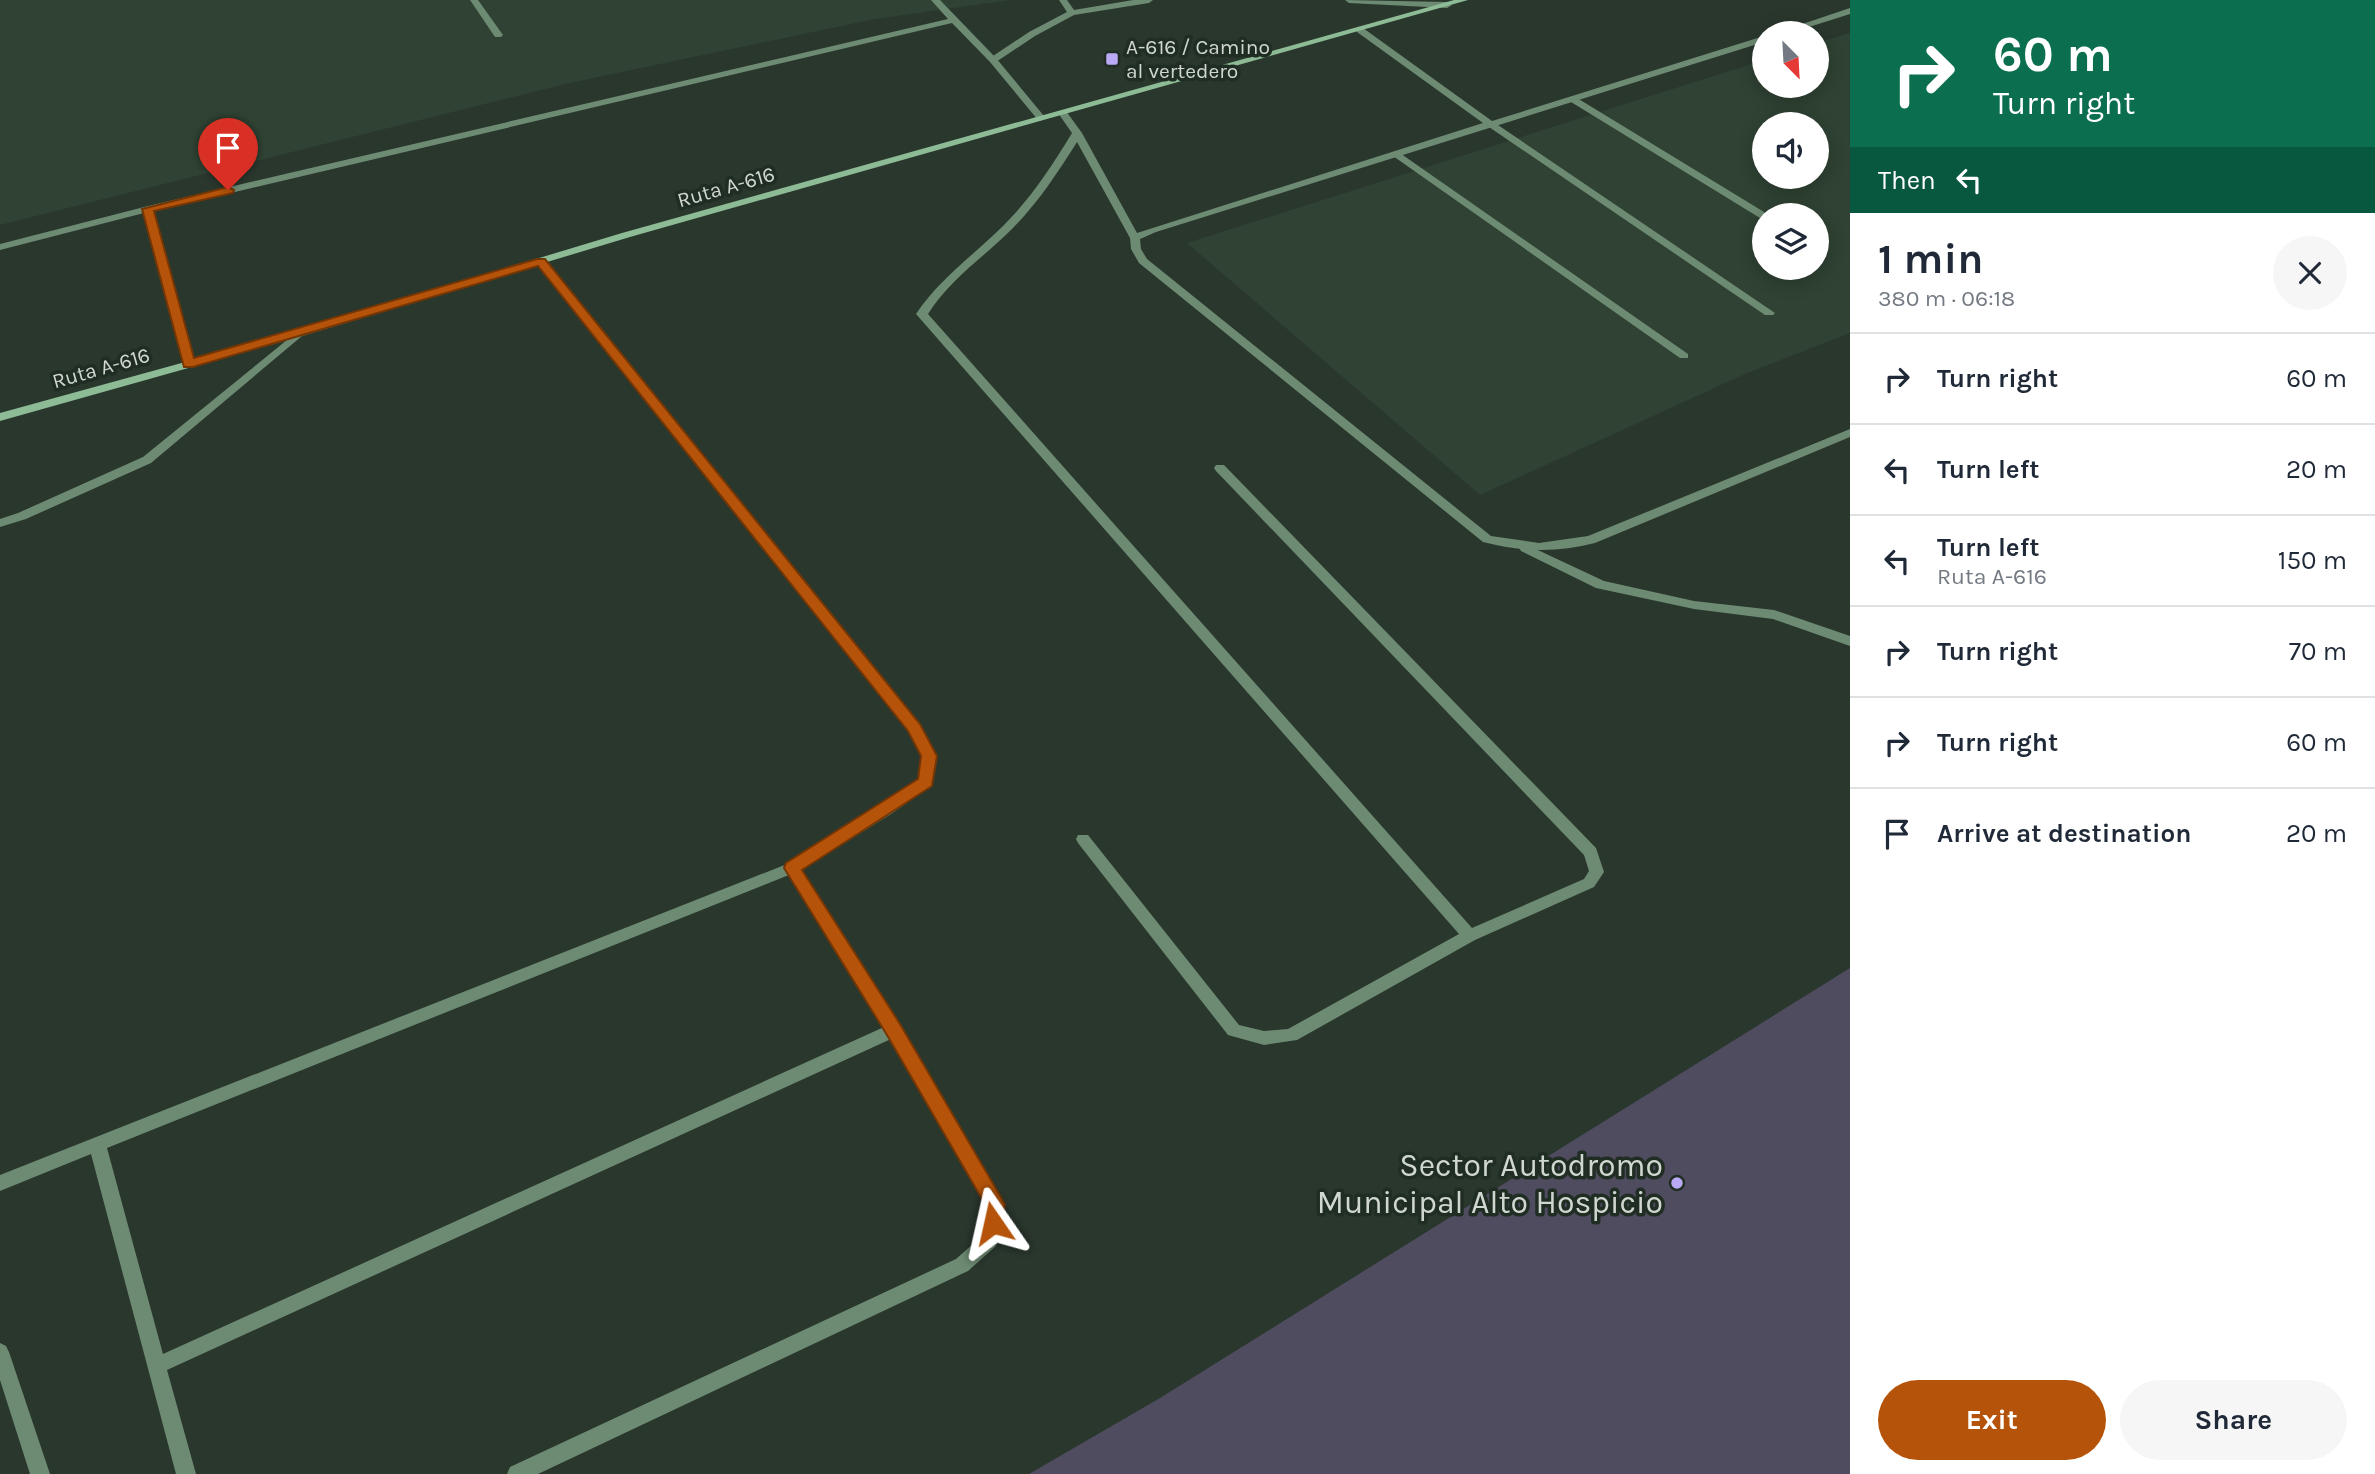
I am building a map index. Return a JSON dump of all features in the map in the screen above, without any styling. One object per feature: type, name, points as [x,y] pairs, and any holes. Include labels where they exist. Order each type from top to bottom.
[{"type":"main road","name":"Ruta A-616","points":[[0,416],[298,334],[1041,118],[1464,0]]},
{"type":"street","points":[[474,0],[498,35]]},
{"type":"street","points":[[935,0],[993,60],[1041,118]]},
{"type":"street","points":[[1063,0],[1072,13]]},
{"type":"street","points":[[993,60],[1032,34],[1072,13],[1149,0]]},
{"type":"street","points":[[1349,0],[1447,5]]},
{"type":"street","points":[[1819,21],[1850,11]]},
{"type":"street","points":[[0,247],[148,209],[955,20]]},
{"type":"street","points":[[1360,30],[1492,125],[1769,313]]},
{"type":"street","points":[[1135,238],[1152,230],[1752,43]]},
{"type":"street","points":[[1574,100],[1752,209]]},
{"type":"street","points":[[1063,113],[1077,133],[1135,238],[1136,249],[1143,261],[1487,539],[1525,548],[1601,585],[1694,605],[1774,615],[1850,641]]},
{"type":"street","points":[[1077,133],[1009,226],[950,277],[932,297],[922,314],[1470,936]]},
{"type":"street","points":[[1397,154],[1684,356]]},
{"type":"street","points":[[148,209],[189,364]]},
{"type":"street","points":[[0,1183],[792,868],[926,782],[929,756],[915,728],[541,262]]},
{"type":"street","points":[[0,523],[22,516],[147,460],[298,334]]},
{"type":"street","points":[[1525,548],[1558,548],[1591,540],[1850,433]]},
{"type":"street","points":[[1083,839],[1234,1030],[1264,1038],[1291,1035],[1470,936],[1588,883],[1597,872],[1591,852],[1220,468]]},
{"type":"street","points":[[517,1474],[962,1265],[990,1240],[996,1205],[894,1030],[792,868]]},
{"type":"street","points":[[157,1366],[894,1030]]},
{"type":"street","points":[[96,1144],[186,1474]]},
{"type":"street","points":[[0,1352],[40,1474]]},
{"type":"shaded area","points":[[0,0],[1011,0],[875,19],[565,84],[0,225]]},
{"type":"shaded area","points":[[1850,33],[1850,333],[1745,374],[1480,495],[1187,243],[1752,64],[1752,98],[1829,98],[1829,39]]},
{"type":"shaded area","name":"Sector Autodromo Municipal Alto Hospicio","points":[[1850,968],[1850,1474],[1029,1474],[1160,1398]]},
{"type":"place","name":"A-616 / Camino al vertedero","points":[[1112,59]]},
{"type":"place","name":"Sector Autodromo Municipal Alto Hospicio","points":[[1677,1183]]},
{"type":"route","points":[[228,190],[148,209],[189,364],[541,262],[915,728],[929,756],[926,782],[792,868],[894,1030],[996,1205],[993,1223]]}]
